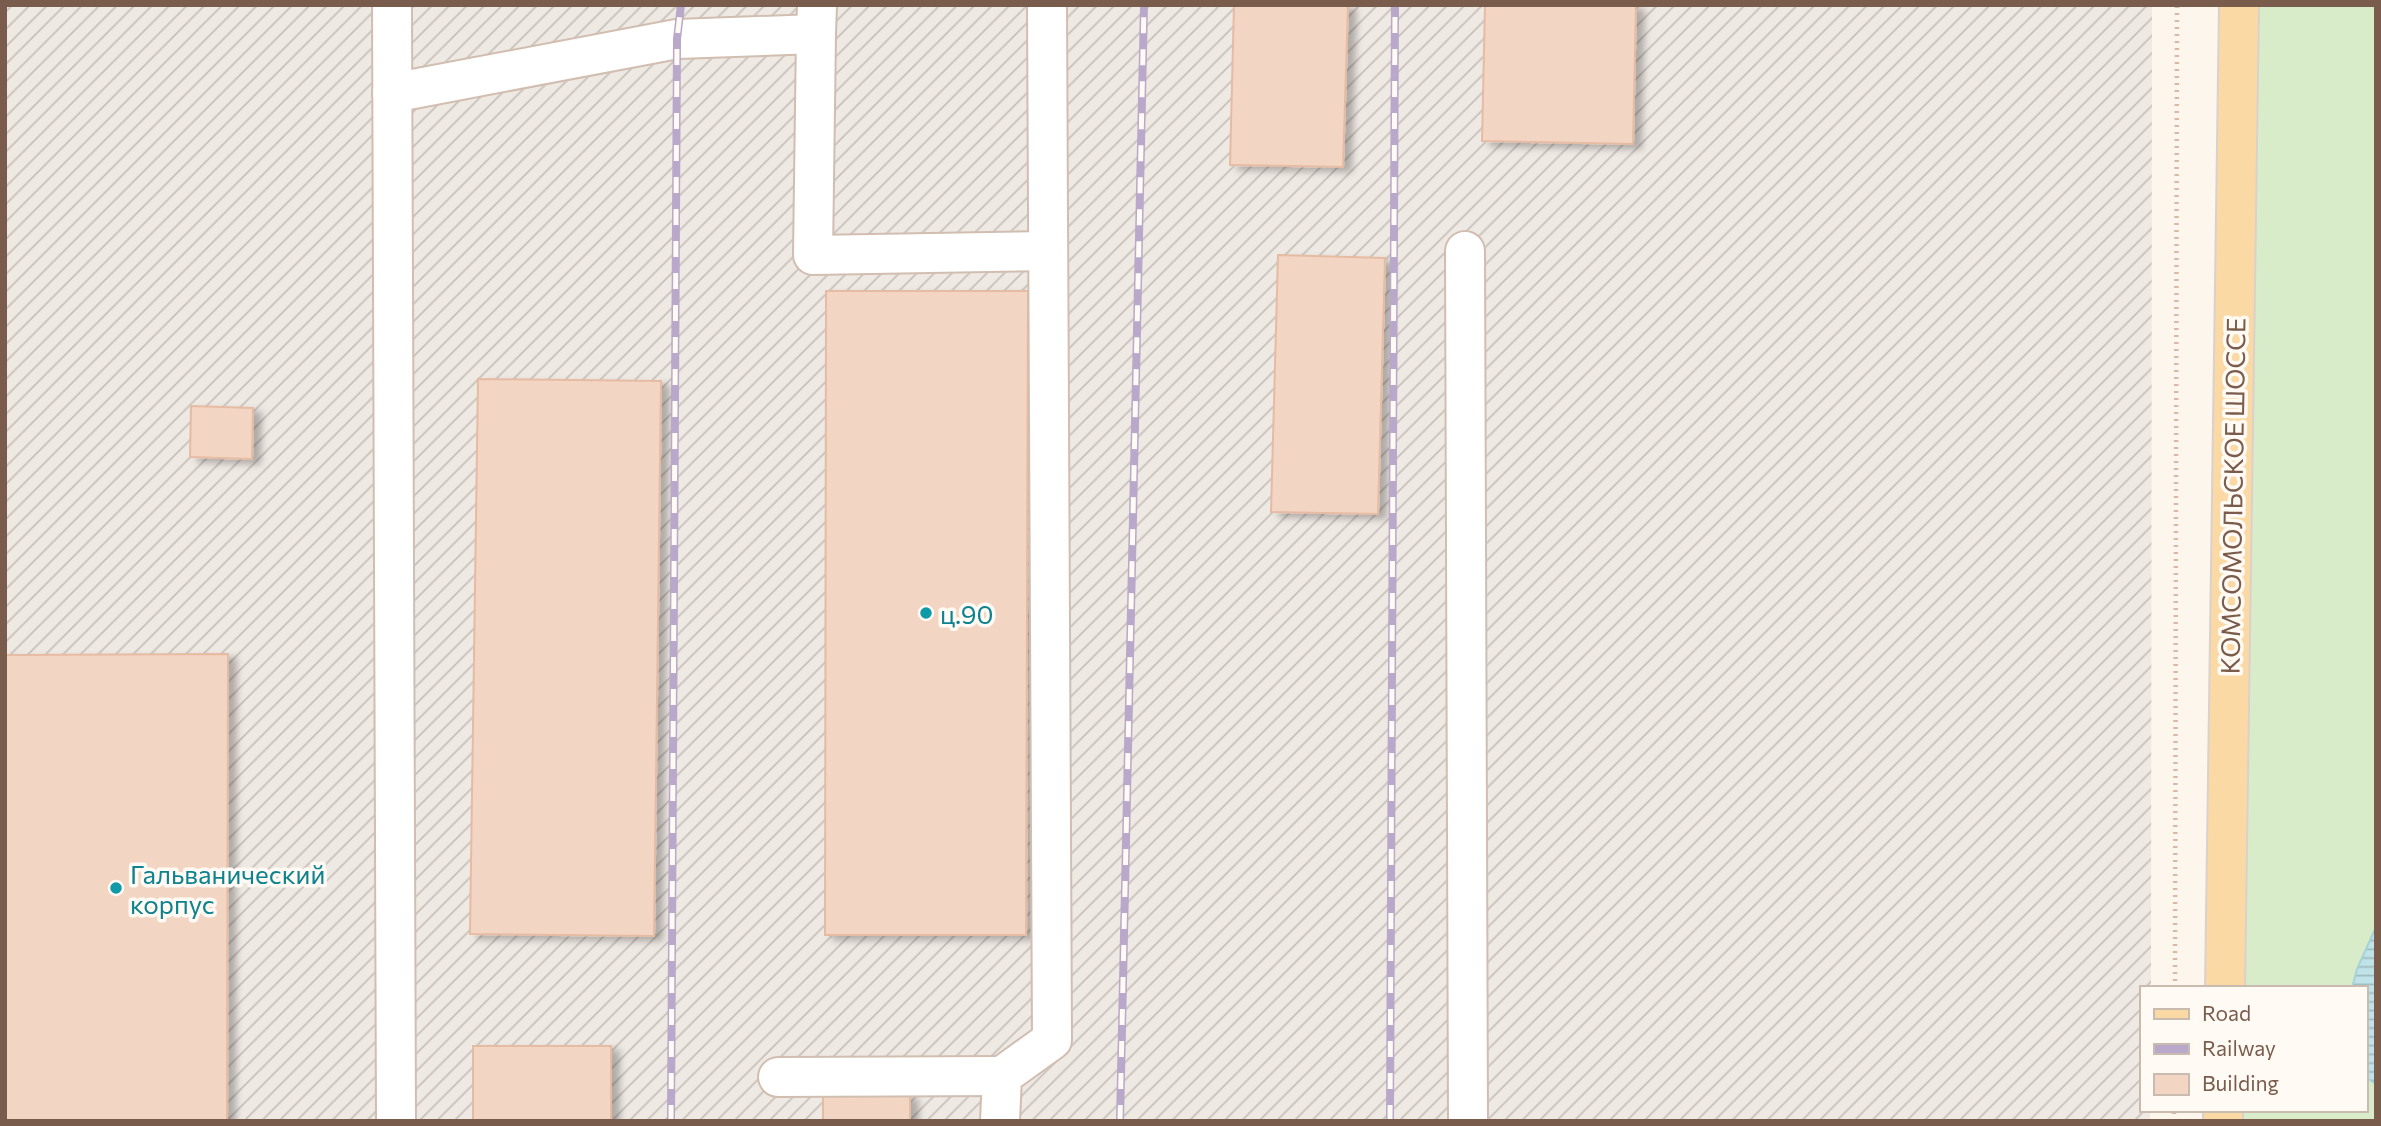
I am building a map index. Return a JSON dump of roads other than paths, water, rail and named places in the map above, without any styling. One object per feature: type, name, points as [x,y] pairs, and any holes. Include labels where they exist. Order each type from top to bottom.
[{"type":"main road","name":"КОМСОМОЛЬСКОЕ ШОССЕ","points":[[2225,986],[2239,5]]},
{"type":"lane","points":[[392,5],[396,1121]]},
{"type":"lane","points":[[778,1077],[1002,1076],[1052,1040],[1047,5]]},
{"type":"lane","points":[[392,93],[677,38],[816,20],[813,255],[1048,251]]},
{"type":"lane","points":[[1465,251],[1468,1121]]},
{"type":"lane","points":[[1000,1121],[1002,1076]]},
{"type":"water","points":[[2376,927],[2376,1084],[2367,1078],[2367,986],[2353,986],[2357,969]]},
{"type":"railway","points":[[671,1121],[677,39],[681,5]]},
{"type":"railway","points":[[1120,1121],[1144,5]]},
{"type":"railway","points":[[1390,1121],[1395,5]]},
{"type":"place","name":"ц.90","points":[[926,613]]},
{"type":"place","name":"Гальванический корпус","points":[[116,888]]}]
